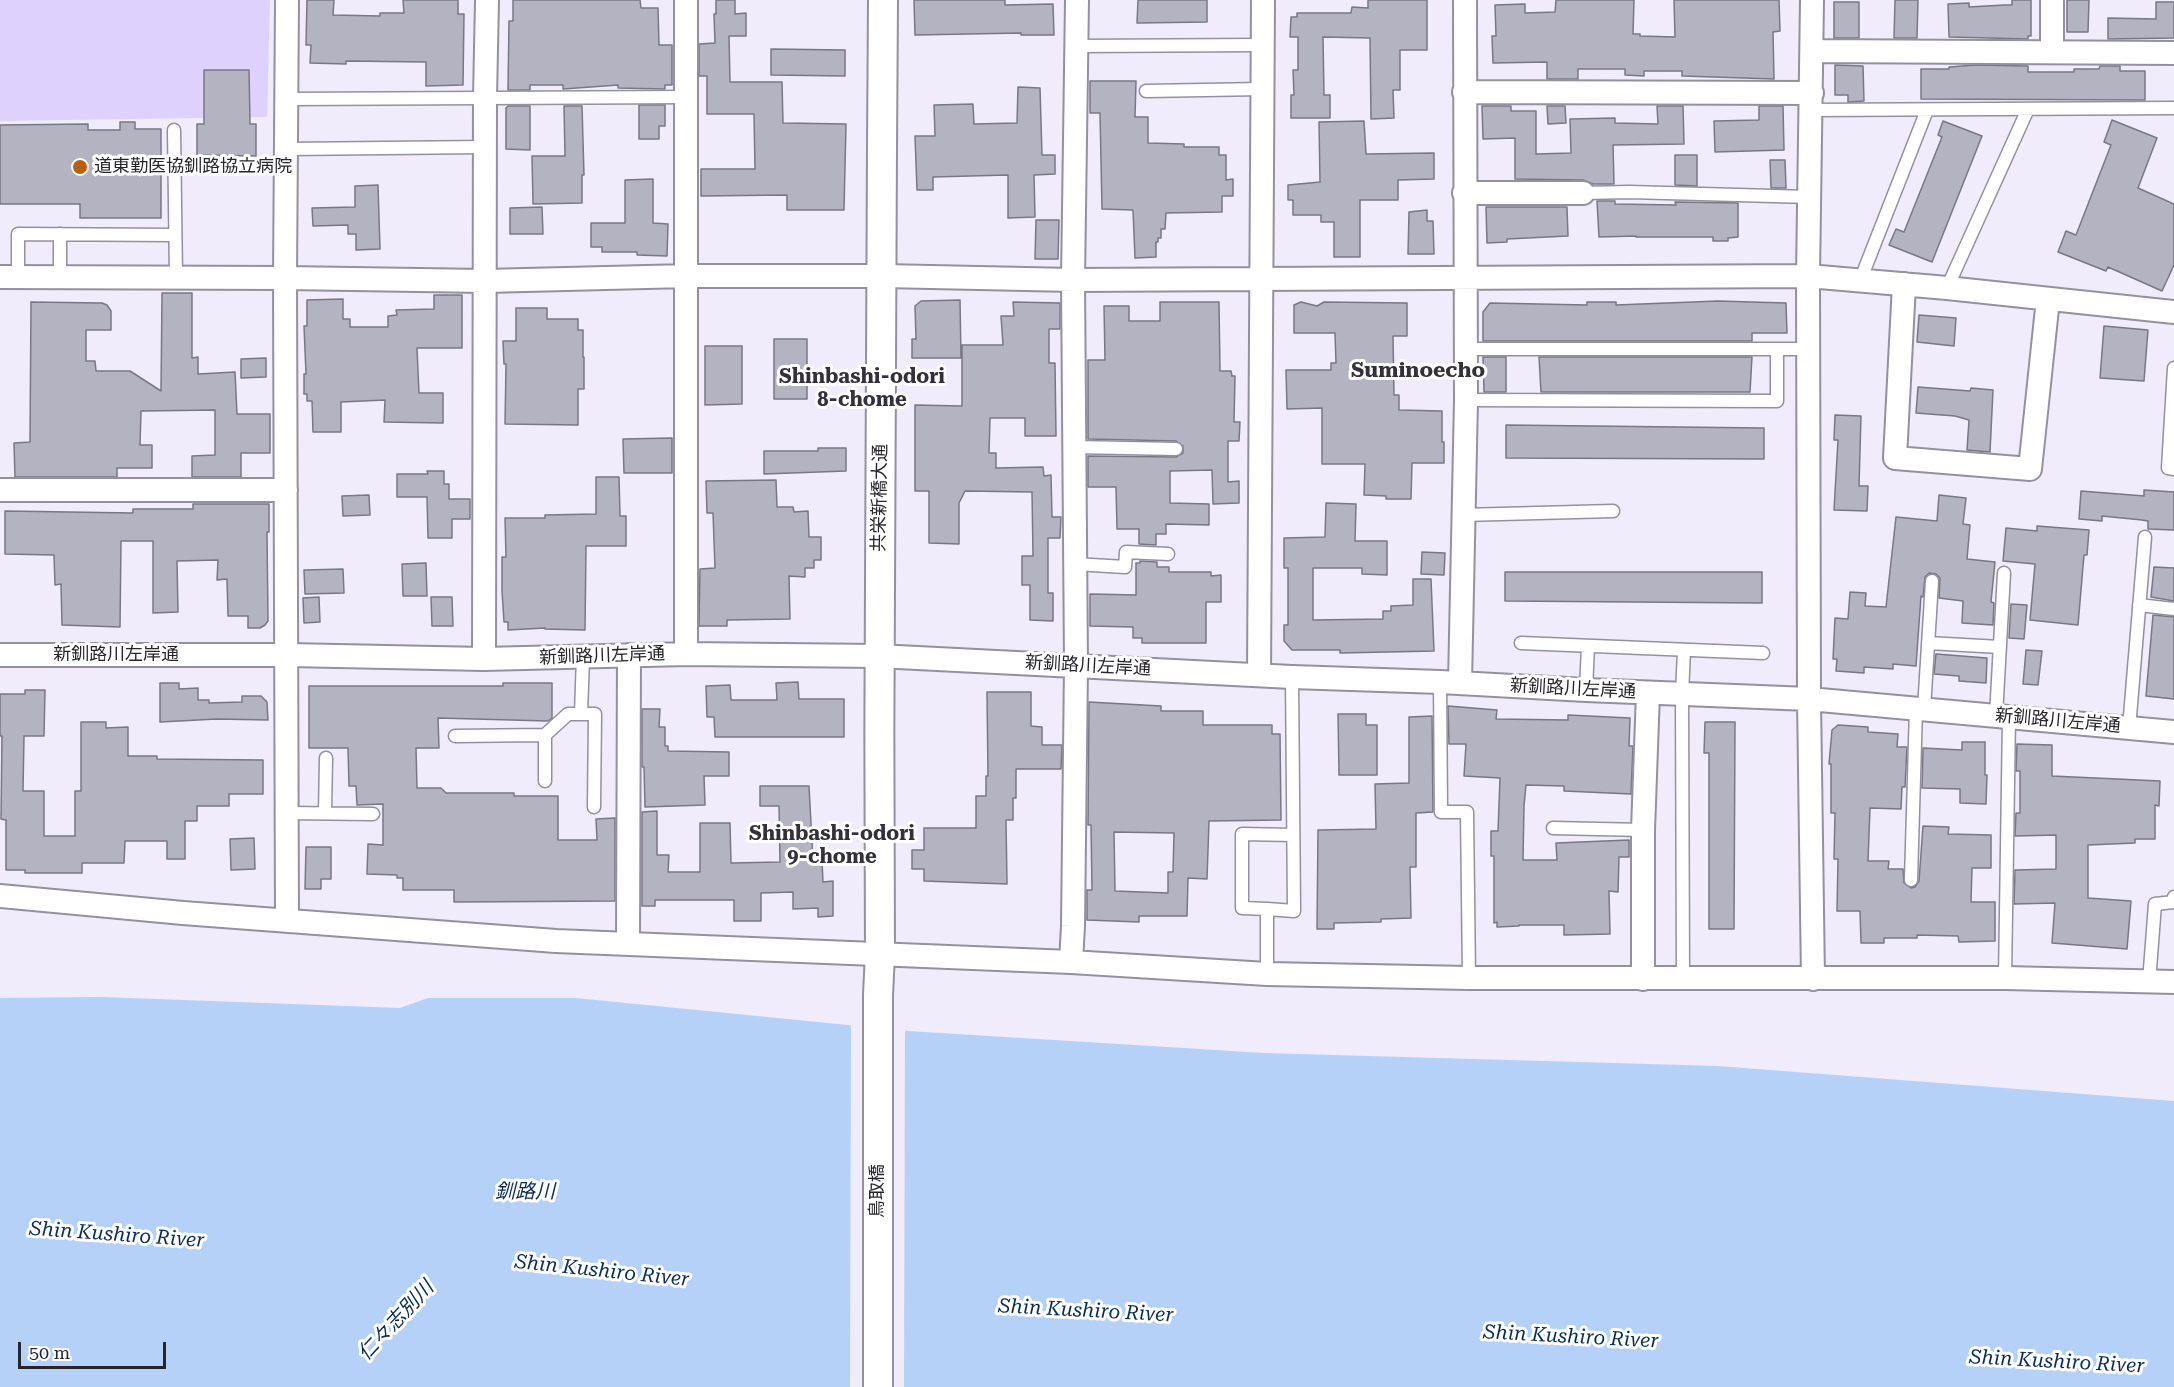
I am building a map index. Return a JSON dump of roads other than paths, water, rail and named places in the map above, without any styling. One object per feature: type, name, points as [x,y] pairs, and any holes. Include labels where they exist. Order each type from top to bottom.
[{"type":"street","points":[[287,0],[285,278],[288,655],[287,921]]},
{"type":"street","points":[[484,659],[487,0]]},
{"type":"street","points":[[686,0],[686,654]]},
{"type":"street","name":"共栄新橋大通","points":[[878,995],[883,0]]},
{"type":"street","points":[[1071,962],[1076,665],[1073,280],[1077,0]]},
{"type":"street","points":[[1259,675],[1263,0]]},
{"type":"street","points":[[1450,682],[1463,515],[1466,400],[1465,0]]},
{"type":"street","points":[[1812,0],[1808,276],[1809,699],[1813,979]]},
{"type":"street","points":[[2052,0],[2052,52]]},
{"type":"street","points":[[1812,51],[2174,53]]},
{"type":"street","points":[[1464,92],[1811,102]]},
{"type":"street","points":[[1464,193],[1583,194]]},
{"type":"street","points":[[9,277],[485,281],[687,276],[883,276],[1073,280],[1808,276],[2174,312]]},
{"type":"street","points":[[1904,284],[1895,458],[2030,469],[2048,299]]},
{"type":"street","points":[[0,490],[286,490]]},
{"type":"street","name":"新釧路川左岸通","points":[[0,655],[288,655],[484,659],[686,654],[878,656],[1292,677],[1809,699],[2174,732]]},
{"type":"street","points":[[628,944],[629,655]]},
{"type":"street","points":[[1643,979],[1643,830],[1648,693]]},
{"type":"street","points":[[0,896],[556,941],[1071,962],[1267,975],[1643,979],[2005,978],[2174,982]]},
{"type":"street","name":"鳥取橋","points":[[878,995],[878,1387]]},
{"type":"lane","points":[[1076,46],[1263,45]]},
{"type":"lane","points":[[1146,91],[1262,90]]},
{"type":"lane","points":[[286,99],[687,97]]},
{"type":"lane","points":[[1811,102],[1927,110],[2174,108]]},
{"type":"lane","points":[[1947,288],[2028,109]]},
{"type":"lane","points":[[1860,281],[1927,110]]},
{"type":"lane","points":[[174,130],[176,277]]},
{"type":"lane","points":[[286,149],[485,147]]},
{"type":"lane","points":[[1583,194],[1640,192],[1810,197]]},
{"type":"lane","points":[[9,277],[18,234],[175,235]]},
{"type":"lane","points":[[60,234],[60,277]]},
{"type":"lane","points":[[1465,349],[1809,349]]},
{"type":"lane","points":[[1466,400],[1777,401],[1777,349]]},
{"type":"lane","points":[[2174,368],[2168,468],[2174,469]]},
{"type":"lane","points":[[1074,447],[1176,449]]},
{"type":"lane","points":[[1463,515],[1613,511]]},
{"type":"lane","points":[[2129,728],[2145,537]]},
{"type":"lane","points":[[1075,564],[1125,567],[1126,552],[1168,554]]},
{"type":"lane","points":[[2004,573],[2000,647],[2005,978]]},
{"type":"lane","points":[[1911,880],[1920,709],[1928,643],[1932,581]]},
{"type":"lane","points":[[2139,605],[2174,609]]},
{"type":"lane","points":[[1521,643],[1763,653]]},
{"type":"lane","points":[[1928,643],[2000,647]]},
{"type":"lane","points":[[1586,690],[1588,646]]},
{"type":"lane","points":[[1683,979],[1682,694],[1684,650]]},
{"type":"lane","points":[[581,714],[583,656]]},
{"type":"lane","points":[[1292,677],[1294,911],[1242,908],[1242,834],[1293,835]]},
{"type":"lane","points":[[1450,682],[1441,812],[1467,812],[1469,978]]},
{"type":"lane","points":[[455,736],[545,735],[568,714],[595,714],[594,807]]},
{"type":"lane","points":[[544,782],[545,735]]},
{"type":"lane","points":[[325,813],[326,758]]},
{"type":"lane","points":[[288,813],[373,814]]},
{"type":"lane","points":[[1553,828],[1643,830]]},
{"type":"lane","points":[[2149,982],[2155,904],[2174,902],[2174,897]]},
{"type":"lane","points":[[1267,909],[1267,975]]},
{"type":"water","name":"釧路川","points":[[101,997],[400,1008],[428,998],[576,998],[908,1031],[1264,1053],[1718,1066],[2174,1101],[2174,1387],[0,1387],[0,998]]},
{"type":"place","name":"道東勤医協釧路協立病院","points":[[80,167]]},
{"type":"district","name":"Suminoecho","points":[[1418,371]]},
{"type":"district","name":"Shinbashi-odori 8-chome","points":[[862,388]]},
{"type":"district","name":"Shinbashi-odori 9-chome","points":[[832,846]]},
{"type":"water label","name":"Shin Kushiro River","points":[[117,1235]]},
{"type":"water label","name":"Shin Kushiro River","points":[[602,1271]]},
{"type":"water label","name":"Shin Kushiro River","points":[[1086,1311]]},
{"type":"water label","name":"仁々志別川","points":[[396,1321]]},
{"type":"water label","name":"Shin Kushiro River","points":[[1571,1337]]},
{"type":"water label","name":"Shin Kushiro River","points":[[2057,1362]]}]
